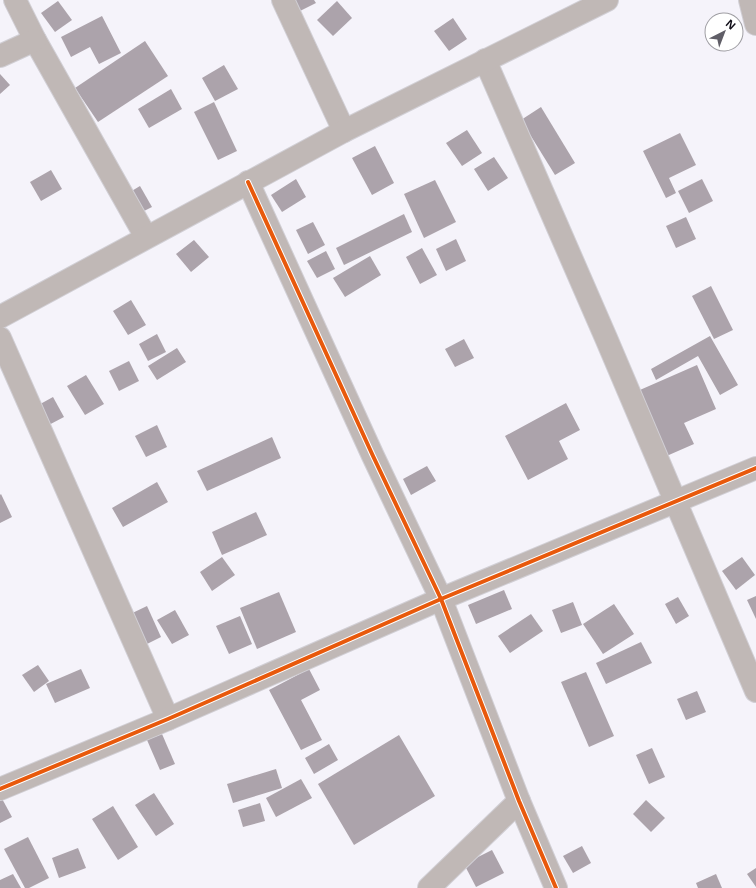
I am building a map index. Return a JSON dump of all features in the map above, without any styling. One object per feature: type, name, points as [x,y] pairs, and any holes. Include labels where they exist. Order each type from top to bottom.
[{"type":"street","points":[[15,0],[35,40],[146,236]]},
{"type":"street","points":[[283,0],[344,131]]},
{"type":"street","points":[[0,317],[146,236],[344,131],[606,0]]},
{"type":"street","points":[[750,0],[756,24]]},
{"type":"street","points":[[0,56],[35,40]]},
{"type":"street","points":[[484,60],[676,502],[756,691]]},
{"type":"street","points":[[248,182],[441,599],[519,801],[556,888]]},
{"type":"street","points":[[0,338],[168,719]]},
{"type":"street","points":[[0,789],[168,719],[441,599],[756,468]]},
{"type":"street","points":[[429,888],[519,801]]},
{"type":"building","points":[[290,0],[314,0],[316,3],[296,13]]},
{"type":"building","points":[[58,1],[72,20],[55,32],[41,13]]},
{"type":"building","points":[[337,1],[352,18],[333,36],[317,20]]},
{"type":"building","points":[[102,16],[121,53],[99,64],[90,47],[71,57],[61,37]]},
{"type":"building","points":[[453,18],[467,39],[449,51],[434,31]]},
{"type":"building","points":[[145,41],[168,76],[98,122],[75,88]]},
{"type":"building","points":[[224,65],[238,89],[215,101],[202,78]]},
{"type":"building","points":[[0,74],[10,85],[0,94]]},
{"type":"building","points":[[171,89],[182,109],[149,128],[138,109]]},
{"type":"building","points":[[214,102],[237,151],[218,160],[194,112]]},
{"type":"building","points":[[541,107],[575,163],[555,175],[521,120]]},
{"type":"building","points":[[467,130],[482,153],[462,166],[446,143]]},
{"type":"building","points":[[680,133],[696,165],[669,178],[676,193],[666,198],[643,151]]},
{"type":"building","points":[[375,146],[394,183],[372,195],[352,158]]},
{"type":"building","points":[[494,157],[508,178],[488,191],[474,169]]},
{"type":"building","points":[[51,170],[62,189],[41,201],[30,182]]},
{"type":"building","points":[[296,179],[306,197],[282,212],[271,195]]},
{"type":"building","points":[[702,179],[713,201],[689,213],[678,191]]},
{"type":"building","points":[[435,180],[456,222],[424,238],[404,194]]},
{"type":"building","points":[[140,186],[152,207],[136,215],[125,195]]},
{"type":"building","points":[[404,214],[412,232],[344,265],[336,248]]},
{"type":"building","points":[[686,217],[696,239],[676,248],[666,226]]},
{"type":"building","points":[[313,222],[325,245],[308,254],[296,230]]},
{"type":"building","points":[[456,239],[466,261],[446,271],[436,249]]},
{"type":"building","points":[[194,240],[209,257],[191,272],[176,254]]},
{"type":"building","points":[[422,248],[437,275],[420,284],[406,257]]},
{"type":"building","points":[[326,251],[335,269],[317,278],[307,261]]},
{"type":"building","points":[[370,256],[381,275],[345,297],[333,278]]},
{"type":"building","points":[[711,286],[733,330],[714,339],[692,296]]},
{"type":"building","points":[[131,300],[146,325],[128,335],[113,311]]},
{"type":"building","points":[[157,334],[166,352],[148,361],[139,344]]},
{"type":"building","points":[[710,336],[738,385],[720,395],[698,356],[656,380],[651,369]]},
{"type":"building","points":[[464,339],[474,358],[455,367],[445,349]]},
{"type":"building","points":[[177,348],[186,362],[157,380],[148,366]]},
{"type":"building","points":[[129,361],[139,381],[119,391],[109,371]]},
{"type":"building","points":[[697,365],[716,409],[684,423],[694,444],[662,458],[633,393]]},
{"type":"building","points":[[86,375],[104,404],[85,415],[67,386]]},
{"type":"building","points":[[53,397],[64,417],[43,428],[33,408]]},
{"type":"building","points":[[566,403],[580,430],[559,441],[568,459],[528,480],[505,436]]},
{"type":"building","points":[[157,425],[167,447],[146,457],[135,436]]},
{"type":"building","points":[[272,437],[281,458],[207,491],[197,471]]},
{"type":"building","points":[[427,466],[436,481],[411,495],[403,479]]},
{"type":"building","points":[[157,482],[168,502],[123,527],[112,508]]},
{"type":"building","points":[[1,494],[12,517],[0,523],[0,495]]},
{"type":"building","points":[[256,512],[267,535],[222,555],[212,532]]},
{"type":"building","points":[[222,557],[235,575],[212,591],[200,572]]},
{"type":"building","points":[[742,557],[755,575],[736,590],[722,571]]},
{"type":"building","points":[[504,590],[512,609],[476,624],[468,605]]},
{"type":"building","points":[[279,592],[296,632],[257,649],[240,608]]},
{"type":"building","points":[[756,596],[756,619],[747,600]]},
{"type":"building","points":[[678,597],[689,616],[676,624],[665,604]]},
{"type":"building","points":[[573,602],[582,625],[561,633],[552,610]]},
{"type":"building","points":[[614,604],[634,634],[603,654],[583,624]]},
{"type":"building","points":[[147,606],[161,637],[137,649],[122,618]]},
{"type":"building","points":[[175,610],[189,635],[172,644],[157,620]]},
{"type":"building","points":[[531,614],[543,631],[510,653],[498,636]]},
{"type":"building","points":[[240,616],[252,644],[229,654],[216,626]]},
{"type":"building","points":[[641,642],[652,663],[606,684],[596,663]]},
{"type":"building","points":[[38,665],[49,681],[34,692],[22,675]]},
{"type":"building","points":[[81,669],[90,688],[55,703],[46,684]]},
{"type":"building","points":[[309,669],[320,690],[301,700],[322,740],[301,750],[269,690]]},
{"type":"building","points":[[586,672],[614,736],[589,747],[561,682]]},
{"type":"building","points":[[697,691],[706,712],[686,720],[677,699]]},
{"type":"building","points":[[162,734],[175,764],[160,770],[147,740]]},
{"type":"building","points":[[399,735],[435,796],[354,845],[318,784]]},
{"type":"building","points":[[329,744],[338,760],[314,774],[305,758]]},
{"type":"building","points":[[652,748],[665,777],[649,784],[636,755]]},
{"type":"building","points":[[276,769],[282,788],[233,803],[227,784]]},
{"type":"building","points":[[301,779],[312,798],[276,817],[266,798]]},
{"type":"building","points":[[154,793],[174,824],[156,836],[135,805]]},
{"type":"building","points":[[0,795],[12,817],[0,823]]},
{"type":"building","points":[[646,800],[665,818],[651,832],[633,814]]},
{"type":"building","points":[[260,803],[265,821],[243,827],[238,810]]},
{"type":"building","points":[[113,806],[138,847],[118,860],[92,819]]},
{"type":"building","points":[[28,837],[49,878],[29,888],[25,888],[4,849]]},
{"type":"building","points":[[582,846],[591,863],[573,873],[563,856]]},
{"type":"building","points":[[78,848],[86,868],[59,878],[52,858]]},
{"type":"building","points":[[492,850],[504,873],[476,887],[464,864]]},
{"type":"building","points":[[756,868],[756,887],[747,874]]},
{"type":"building","points":[[13,874],[21,888],[0,888],[0,880]]},
{"type":"building","points":[[716,874],[722,888],[698,888],[696,883]]},
{"type":"cycle path","points":[[248,182],[373,456],[441,599],[519,801],[556,888]]},
{"type":"cycle path","points":[[0,789],[168,719],[441,599],[756,468]]}]
